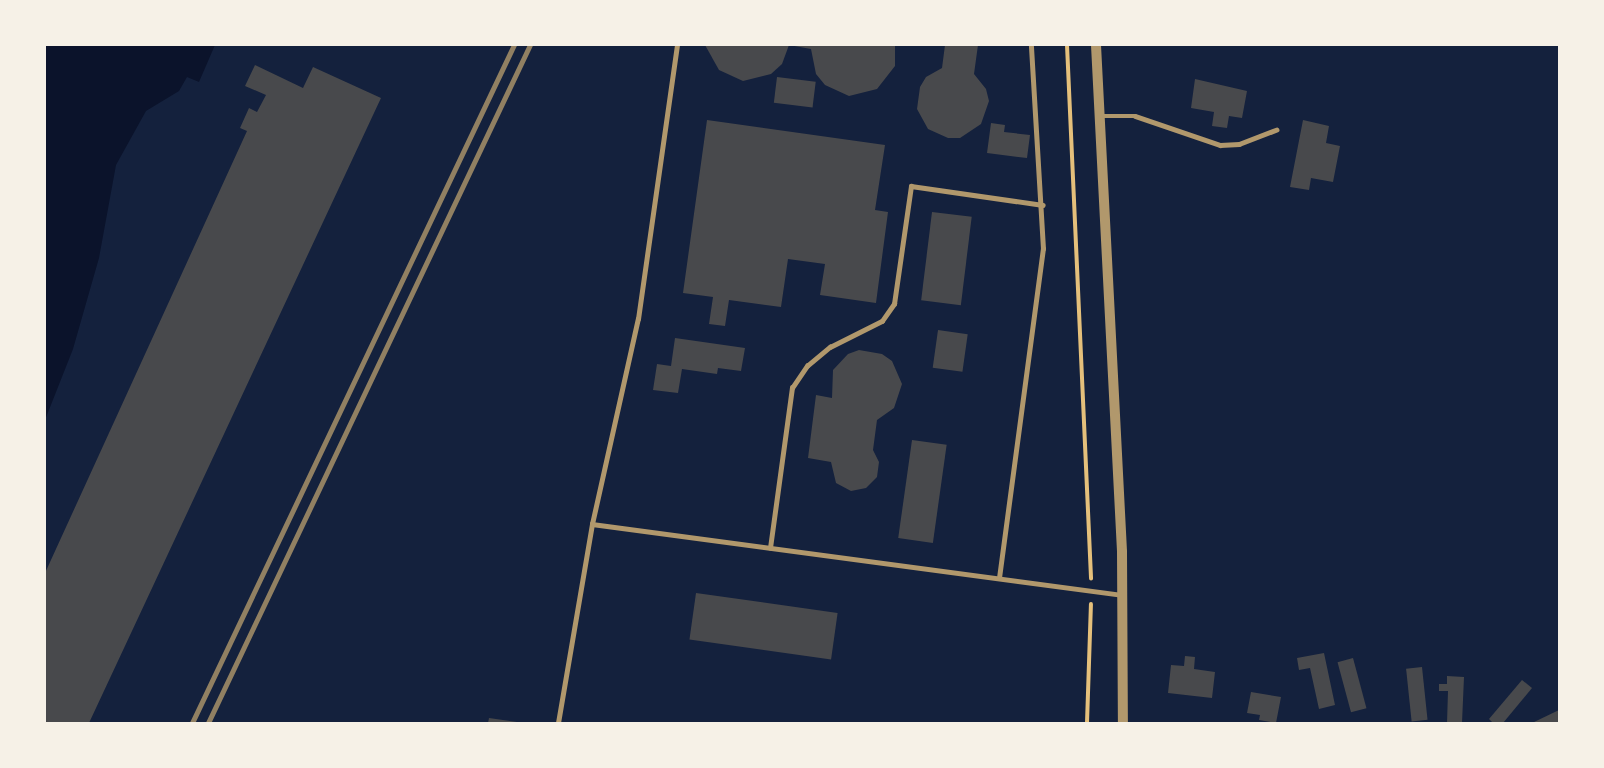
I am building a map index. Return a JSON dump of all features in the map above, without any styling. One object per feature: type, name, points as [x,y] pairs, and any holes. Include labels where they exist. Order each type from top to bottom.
[{"type":"street","points":[[1096,45],[1123,595],[1123,723]]},
{"type":"lane","points":[[558,723],[592,524],[638,319],[677,45]]},
{"type":"lane","points":[[999,578],[1043,249],[1043,205],[1031,45]]},
{"type":"lane","points":[[1100,116],[1135,116],[1220,145],[1239,144],[1276,130]]},
{"type":"lane","points":[[770,548],[792,388],[807,366],[830,347],[882,321],[894,304],[911,186],[1043,205]]},
{"type":"lane","points":[[592,524],[1123,595]]},
{"type":"path","points":[[1066,45],[1091,590],[1087,723]]},
{"type":"water","points":[[45,45],[215,45],[199,82],[187,77],[179,91],[146,111],[116,165],[99,258],[73,349],[45,420]]},
{"type":"building","points":[[705,45],[789,45],[782,64],[771,74],[743,81],[719,70]]},
{"type":"building","points":[[789,45],[895,45],[895,66],[877,89],[849,96],[825,85],[816,74],[811,49]]},
{"type":"building","points":[[945,45],[978,45],[974,74],[986,89],[989,101],[981,124],[960,138],[948,138],[928,129],[917,109],[920,87],[926,77],[942,68]]},
{"type":"building","points":[[255,65],[303,88],[313,67],[381,98],[89,723],[45,723],[45,573],[247,131],[240,128],[249,108],[257,112],[266,95],[245,86]]},
{"type":"building","points":[[777,77],[816,82],[813,108],[774,103]]},
{"type":"building","points":[[1195,79],[1247,91],[1242,118],[1229,116],[1227,128],[1212,126],[1214,112],[1191,108]]},
{"type":"building","points":[[707,120],[885,145],[875,210],[888,212],[876,303],[820,295],[825,264],[788,259],[781,307],[729,300],[725,326],[709,324],[713,297],[683,293]]},
{"type":"building","points":[[1303,120],[1329,126],[1326,143],[1340,146],[1333,182],[1311,178],[1309,190],[1290,187]]},
{"type":"building","points":[[991,123],[1005,125],[1004,132],[1030,135],[1027,158],[987,153]]},
{"type":"building","points":[[932,212],[972,217],[961,305],[921,300]]},
{"type":"building","points":[[938,330],[968,334],[962,372],[933,368]]},
{"type":"building","points":[[675,338],[745,348],[741,371],[718,368],[717,374],[682,369],[678,393],[653,390],[657,364],[671,366]]},
{"type":"building","points":[[859,350],[882,354],[892,361],[902,384],[894,408],[877,420],[873,450],[879,462],[877,477],[866,488],[851,491],[836,483],[831,462],[808,458],[816,395],[832,398],[833,370],[848,354]]},
{"type":"building","points":[[912,440],[947,445],[933,543],[898,538]]},
{"type":"building","points":[[696,593],[838,613],[831,659],[689,640]]},
{"type":"building","points":[[1324,653],[1335,705],[1319,709],[1310,668],[1299,670],[1297,658]]},
{"type":"building","points":[[1185,656],[1195,657],[1194,669],[1215,672],[1212,698],[1168,693],[1171,665],[1184,666]]},
{"type":"building","points":[[1353,658],[1366,708],[1351,712],[1338,662]]},
{"type":"building","points":[[1422,667],[1428,720],[1412,721],[1406,669]]},
{"type":"building","points":[[1447,676],[1464,677],[1462,723],[1447,723],[1448,691],[1439,691],[1439,684],[1447,684]]},
{"type":"building","points":[[1522,680],[1532,688],[1503,723],[1493,723],[1489,719]]},
{"type":"building","points":[[1251,692],[1281,697],[1276,723],[1259,720],[1260,715],[1247,713]]},
{"type":"building","points":[[1559,710],[1559,723],[1532,723]]},
{"type":"building","points":[[489,718],[517,722],[517,723],[488,723]]},
{"type":"railway","points":[[192,723],[514,45]]},
{"type":"railway","points":[[208,723],[530,45]]}]
